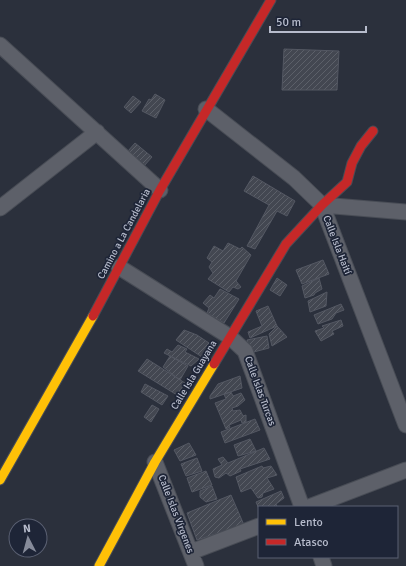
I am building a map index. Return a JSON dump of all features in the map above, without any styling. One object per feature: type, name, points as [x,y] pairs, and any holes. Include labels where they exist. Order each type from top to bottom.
[{"type":"street","name":"Camino a La Candelaria","points":[[0,480],[119,267],[160,190],[271,0]]},
{"type":"street","points":[[0,45],[160,190]]},
{"type":"street","name":"Calle Isla Haití","points":[[206,109],[294,178],[322,205],[406,425]]},
{"type":"street","name":"Calle Isla Guayana","points":[[99,566],[155,462],[286,244],[322,205],[347,182],[352,163],[361,146],[373,131]]},
{"type":"street","points":[[0,208],[97,132]]},
{"type":"street","points":[[322,205],[406,212]]},
{"type":"street","name":"Calle Islas Turcas","points":[[119,267],[230,337],[245,351],[302,506]]},
{"type":"street","name":"Calle Islas Vírgenes","points":[[155,462],[193,559]]},
{"type":"street","points":[[312,506],[406,470]]},
{"type":"street","points":[[193,559],[258,526]]},
{"type":"building","points":[[284,49],[339,51],[337,90],[282,90]]},
{"type":"building","points":[[155,94],[165,100],[156,118],[142,111],[149,99],[151,100]]},
{"type":"building","points":[[133,96],[141,102],[131,113],[124,107]]},
{"type":"building","points":[[135,143],[152,157],[144,166],[128,151]]},
{"type":"building","points":[[253,176],[295,201],[287,216],[277,211],[255,249],[247,246],[269,205],[244,191]]},
{"type":"building","points":[[228,243],[240,249],[242,247],[251,255],[236,281],[241,287],[238,289],[233,287],[229,292],[208,279],[213,273],[209,267],[212,262],[207,258],[214,246],[223,251]]},
{"type":"building","points":[[323,260],[329,274],[302,284],[296,270]]},
{"type":"building","points":[[277,278],[287,285],[280,296],[270,290]]},
{"type":"building","points":[[319,278],[322,289],[314,295],[305,298],[302,286]]},
{"type":"building","points":[[220,289],[239,299],[224,323],[207,313],[209,308],[203,303],[210,295],[214,298]]},
{"type":"building","points":[[327,292],[326,306],[310,312],[308,301]]},
{"type":"building","points":[[341,304],[344,310],[336,313],[332,319],[318,324],[314,315]]},
{"type":"building","points":[[268,306],[277,326],[250,338],[248,332],[262,326],[256,311]]},
{"type":"building","points":[[341,320],[343,326],[332,331],[334,334],[321,341],[315,331],[324,328],[322,326]]},
{"type":"building","points":[[277,326],[287,337],[272,346],[269,334]]},
{"type":"building","points":[[184,330],[197,335],[212,345],[202,357],[176,340]]},
{"type":"building","points":[[267,336],[269,348],[250,353],[247,340]]},
{"type":"building","points":[[178,345],[187,349],[185,352],[199,359],[191,366],[164,353],[167,349],[172,352]]},
{"type":"building","points":[[170,356],[188,366],[180,380],[163,367]]},
{"type":"building","points":[[147,359],[185,383],[177,395],[138,371]]},
{"type":"building","points":[[240,376],[242,388],[210,399],[210,396],[218,384]]},
{"type":"building","points":[[145,384],[168,396],[162,405],[141,392]]},
{"type":"building","points":[[231,392],[233,396],[241,393],[245,400],[238,406],[232,408],[233,411],[240,410],[243,416],[246,415],[246,422],[242,423],[241,420],[229,425],[230,427],[226,429],[215,403],[226,399],[224,394]]},
{"type":"building","points":[[152,405],[159,409],[151,422],[144,417]]},
{"type":"building","points":[[255,419],[260,430],[225,443],[221,432]]},
{"type":"building","points":[[250,439],[256,451],[238,456],[234,445]]},
{"type":"building","points":[[189,443],[196,455],[180,461],[174,450]]},
{"type":"building","points":[[264,448],[270,459],[240,469],[241,471],[230,476],[226,473],[219,478],[215,477],[213,469],[222,465],[218,459],[223,457],[228,463]]},
{"type":"building","points":[[197,458],[202,471],[186,476],[181,464]]},
{"type":"building","points":[[262,466],[263,468],[271,466],[277,475],[267,478],[274,489],[263,493],[262,497],[258,498],[251,488],[241,492],[236,477]]},
{"type":"building","points":[[206,471],[212,485],[192,492],[187,478]]},
{"type":"building","points":[[212,486],[217,499],[206,502],[200,497],[200,491]]},
{"type":"building","points":[[281,491],[284,498],[276,504],[277,506],[258,507],[256,502]]},
{"type":"building","points":[[231,495],[244,525],[197,540],[187,513]]},
{"type":"traffic: slow","points":[[0,480],[93,316]]},
{"type":"traffic: slow","points":[[99,566],[155,462],[214,364]]},
{"type":"traffic: jam","points":[[93,316],[160,190],[271,0]]},
{"type":"traffic: jam","points":[[214,364],[286,244],[322,205],[347,182],[352,163],[361,146],[373,131]]}]
